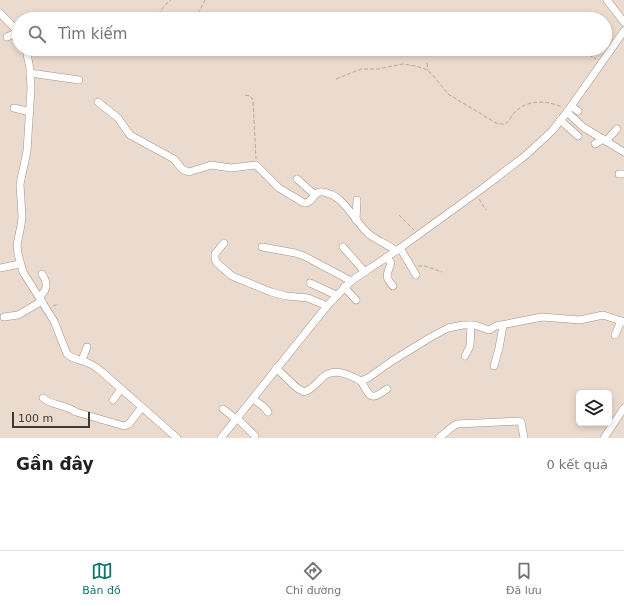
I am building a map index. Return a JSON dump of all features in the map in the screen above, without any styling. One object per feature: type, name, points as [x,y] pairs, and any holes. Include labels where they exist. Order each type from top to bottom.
[{"type":"street","points":[[607,0],[624,22]]},
{"type":"street","points":[[0,14],[12,26]]},
{"type":"street","points":[[612,48],[624,31]]},
{"type":"street","points":[[7,37],[12,35]]},
{"type":"street","points":[[27,56],[31,88],[27,151],[20,184],[22,225],[17,245],[20,264],[28,281],[47,309],[61,336],[67,354],[71,358],[92,364],[177,438]]},
{"type":"street","points":[[221,438],[276,368],[344,287],[476,194],[537,146],[569,109],[606,56]]},
{"type":"street","points":[[30,73],[79,80]]},
{"type":"street","points":[[98,102],[118,118],[130,135],[174,158],[182,169],[186,171],[189,172],[211,166],[231,168],[256,165],[279,188],[304,203],[310,202],[320,191],[332,195],[340,200],[356,220],[370,234],[398,250],[416,275]]},
{"type":"street","points":[[14,108],[30,112]]},
{"type":"street","points":[[569,109],[578,111]]},
{"type":"street","points":[[569,109],[584,127],[624,152]]},
{"type":"street","points":[[560,120],[578,136]]},
{"type":"street","points":[[595,144],[604,140],[617,129]]},
{"type":"street","points":[[297,179],[315,195]]},
{"type":"street","points":[[356,220],[357,200]]},
{"type":"street","points":[[224,243],[215,254],[215,259],[217,263],[232,276],[272,292],[286,296],[308,298],[327,306]]},
{"type":"street","points":[[262,247],[304,256],[351,281]]},
{"type":"street","points":[[343,247],[365,272]]},
{"type":"street","points":[[387,257],[391,263],[386,275],[392,286]]},
{"type":"street","points":[[0,268],[20,264]]},
{"type":"street","points":[[4,317],[18,315],[40,299],[46,286],[46,280],[42,274]]},
{"type":"street","points":[[310,283],[336,296]]},
{"type":"street","points":[[344,287],[356,300]]},
{"type":"street","points":[[276,368],[297,388],[304,392],[312,388],[326,375],[335,372],[341,372],[361,380],[368,378],[392,361],[436,334],[457,325],[471,325],[489,330],[494,327],[542,318],[580,320],[602,315],[622,321],[615,335]]},
{"type":"street","points":[[465,356],[470,346],[471,325]]},
{"type":"street","points":[[494,366],[503,326]]},
{"type":"street","points":[[82,360],[87,347]]},
{"type":"street","points":[[361,380],[369,395],[372,397],[377,396],[387,389]]},
{"type":"street","points":[[113,400],[121,389]]},
{"type":"street","points":[[43,398],[50,403],[69,408],[76,412],[124,426],[129,424],[142,407]]},
{"type":"street","points":[[252,398],[264,406],[268,412]]},
{"type":"street","points":[[604,438],[624,408]]},
{"type":"street","points":[[223,409],[237,418],[255,436]]},
{"type":"street","points":[[439,438],[457,424],[519,421],[523,426],[524,438]]},
{"type":"path","points":[[160,12],[171,0]]},
{"type":"path","points":[[199,12],[205,0]]},
{"type":"path","points":[[590,56],[601,63]]},
{"type":"path","points":[[427,63],[428,71]]},
{"type":"path","points":[[336,79],[361,69],[378,69],[402,64],[416,66],[428,71],[448,94],[496,123],[505,124],[519,109],[536,102],[552,103],[569,109]]},
{"type":"path","points":[[245,95],[250,96],[253,100],[256,165]]},
{"type":"path","points":[[476,194],[486,210]]},
{"type":"path","points":[[399,215],[418,235]]},
{"type":"path","points":[[411,267],[425,266],[442,272]]},
{"type":"path","points":[[47,309],[59,304]]}]
